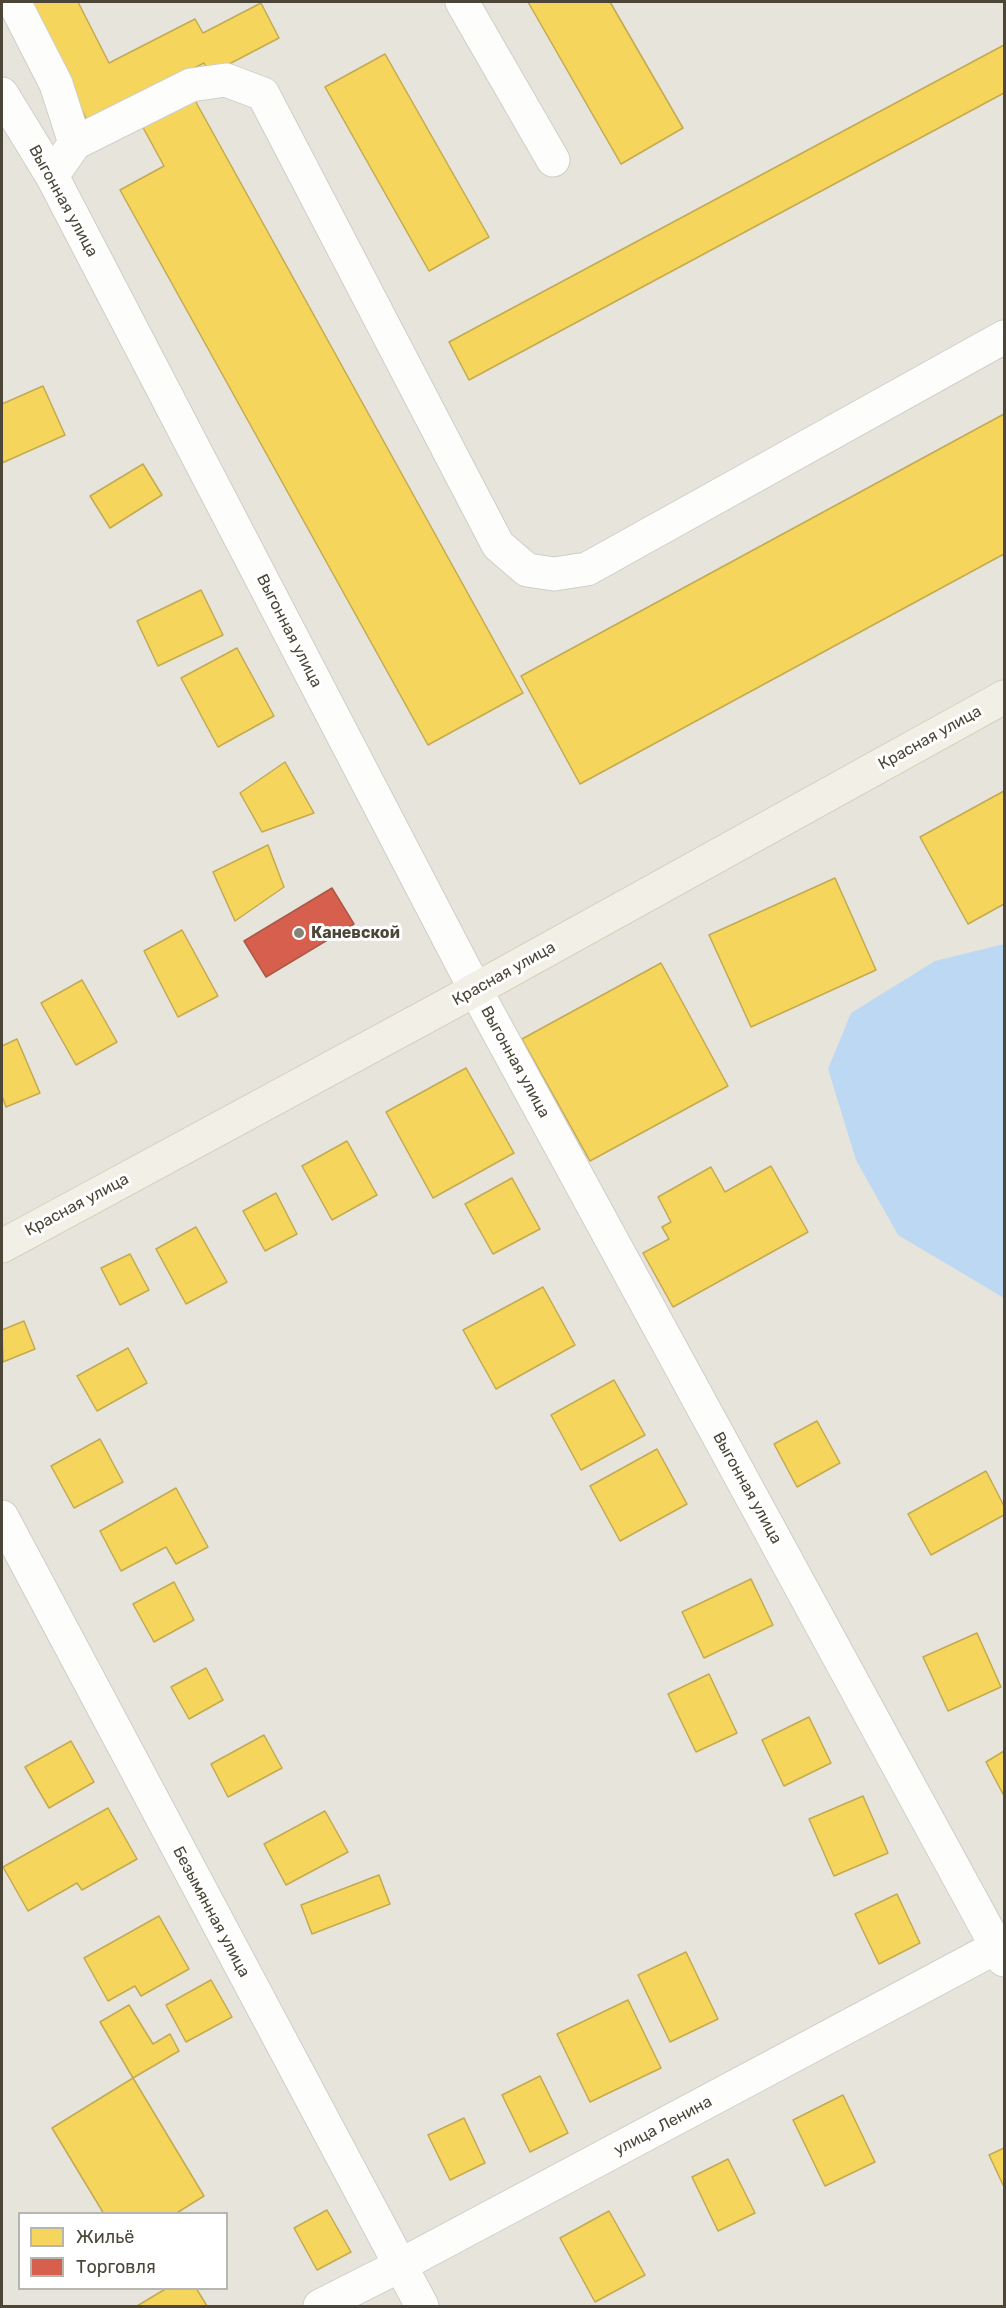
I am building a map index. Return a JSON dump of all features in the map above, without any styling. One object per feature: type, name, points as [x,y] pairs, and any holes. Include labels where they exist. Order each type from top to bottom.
[{"type":"main road","name":"Красная улица","points":[[2,1246],[1005,697]]},
{"type":"street","points":[[14,2],[56,84],[75,143]]},
{"type":"street","points":[[462,2],[553,160]]},
{"type":"street","points":[[52,176],[75,143],[191,85],[226,80],[263,94],[498,545],[527,570],[554,574],[587,569],[1005,337]]},
{"type":"street","name":"Выгонная улица","points":[[2,94],[52,176],[475,989],[1002,1950]]},
{"type":"street","name":"Безымянная улица","points":[[2,1517],[422,2307]]},
{"type":"street","name":"улица Ленина","points":[[320,2307],[1002,1950]]},
{"type":"shaded area","points":[[2,2],[1004,2],[1004,2306],[2,2306]]},
{"type":"water","points":[[1004,944],[1004,1298],[898,1235],[856,1160],[828,1069],[851,1013],[935,961]]},
{"type":"building: Жильё","points":[[26,2],[78,2],[109,63],[195,19],[203,33],[261,3],[279,38],[210,74],[204,63],[88,122]]},
{"type":"building: Жильё","points":[[528,2],[610,2],[683,128],[621,164]]},
{"type":"building: Жильё","points":[[1004,45],[1004,93],[469,380],[449,342]]},
{"type":"building: Жильё","points":[[385,54],[489,237],[429,271],[325,87]]},
{"type":"building: Жильё","points":[[192,95],[523,693],[428,745],[120,190],[164,166],[141,124]]},
{"type":"building: Жильё","points":[[43,386],[65,435],[2,463],[2,404]]},
{"type":"building: Жильё","points":[[1004,414],[1004,554],[580,784],[521,676]]},
{"type":"building: Жильё","points":[[143,464],[162,495],[110,528],[90,496]]},
{"type":"building: Жильё","points":[[201,590],[223,635],[158,666],[137,621]]},
{"type":"building: Жильё","points":[[237,648],[274,716],[218,747],[181,678]]},
{"type":"building: Жильё","points":[[285,762],[314,813],[262,832],[240,793]]},
{"type":"building: Жильё","points":[[1004,791],[1004,904],[968,924],[920,837]]},
{"type":"building: Жильё","points":[[268,845],[284,887],[235,921],[213,872]]},
{"type":"building: Жильё","points":[[835,878],[876,970],[751,1027],[709,935]]},
{"type":"building: Жильё","points":[[182,930],[218,996],[178,1017],[144,951]]},
{"type":"building: Жильё","points":[[661,963],[728,1086],[590,1161],[522,1039]]},
{"type":"building: Жильё","points":[[82,980],[117,1042],[76,1065],[41,1003]]},
{"type":"building: Жильё","points":[[17,1039],[40,1093],[6,1107],[2,1096],[2,1046]]},
{"type":"building: Жильё","points":[[466,1068],[514,1153],[433,1198],[386,1112]]},
{"type":"building: Жильё","points":[[347,1141],[377,1195],[332,1220],[302,1166]]},
{"type":"building: Жильё","points":[[771,1166],[808,1232],[673,1307],[643,1253],[669,1239],[662,1227],[671,1222],[658,1197],[711,1167],[725,1192]]},
{"type":"building: Жильё","points":[[512,1178],[540,1229],[493,1254],[465,1204]]},
{"type":"building: Жильё","points":[[276,1193],[297,1234],[265,1251],[243,1211]]},
{"type":"building: Жильё","points":[[196,1227],[227,1282],[186,1304],[156,1249]]},
{"type":"building: Жильё","points":[[130,1254],[149,1290],[120,1305],[101,1268]]},
{"type":"building: Жильё","points":[[543,1287],[575,1345],[496,1389],[463,1330]]},
{"type":"building: Жильё","points":[[24,1321],[35,1349],[3,1362],[2,1330]]},
{"type":"building: Жильё","points":[[128,1348],[147,1383],[97,1411],[77,1376]]},
{"type":"building: Жильё","points":[[614,1380],[645,1435],[581,1470],[551,1415]]},
{"type":"building: Жильё","points":[[817,1421],[840,1463],[797,1487],[774,1444]]},
{"type":"building: Жильё","points":[[100,1439],[123,1482],[74,1508],[51,1466]]},
{"type":"building: Жильё","points":[[657,1449],[687,1504],[620,1541],[590,1486]]},
{"type":"building: Жильё","points":[[986,1471],[1004,1506],[1004,1515],[931,1555],[908,1514]]},
{"type":"building: Жильё","points":[[176,1488],[208,1547],[176,1564],[166,1547],[121,1571],[100,1531]]},
{"type":"building: Жильё","points":[[751,1579],[773,1625],[704,1658],[682,1612]]},
{"type":"building: Жильё","points":[[174,1582],[194,1620],[154,1642],[133,1604]]},
{"type":"building: Жильё","points":[[977,1633],[1001,1687],[948,1711],[923,1657]]},
{"type":"building: Жильё","points":[[206,1668],[223,1700],[189,1719],[171,1687]]},
{"type":"building: Жильё","points":[[709,1674],[737,1733],[696,1752],[668,1694]]},
{"type":"building: Жильё","points":[[809,1717],[831,1763],[784,1786],[762,1740]]},
{"type":"building: Жильё","points":[[264,1735],[282,1768],[228,1797],[211,1764]]},
{"type":"building: Жильё","points":[[71,1741],[94,1782],[49,1808],[25,1767]]},
{"type":"building: Жильё","points":[[1004,1751],[1004,1796],[986,1762]]},
{"type":"building: Жильё","points":[[863,1796],[888,1853],[834,1876],[809,1819]]},
{"type":"building: Жильё","points":[[108,1808],[137,1859],[82,1890],[77,1883],[28,1911],[3,1867]]},
{"type":"building: Жильё","points":[[325,1811],[348,1852],[286,1885],[264,1844]]},
{"type":"building: Жильё","points":[[379,1875],[390,1904],[312,1934],[301,1905]]},
{"type":"building: Жильё","points":[[897,1894],[920,1943],[879,1964],[855,1914]]},
{"type":"building: Жильё","points":[[159,1916],[189,1969],[141,1996],[135,1986],[108,2001],[84,1958]]},
{"type":"building: Жильё","points":[[686,1952],[718,2019],[670,2042],[638,1975]]},
{"type":"building: Жильё","points":[[211,1980],[232,2017],[186,2042],[166,2005]]},
{"type":"building: Жильё","points":[[628,2000],[661,2068],[590,2102],[557,2034]]},
{"type":"building: Жильё","points":[[129,2005],[153,2044],[170,2034],[179,2051],[133,2078],[100,2022]]},
{"type":"building: Жильё","points":[[540,2076],[568,2133],[530,2152],[502,2095]]},
{"type":"building: Жильё","points":[[133,2078],[204,2196],[178,2212],[103,2212],[52,2128]]},
{"type":"building: Жильё","points":[[843,2095],[875,2162],[825,2186],[793,2120]]},
{"type":"building: Жильё","points":[[464,2118],[485,2163],[450,2180],[428,2135]]},
{"type":"building: Жильё","points":[[1004,2148],[1004,2187],[989,2155]]},
{"type":"building: Жильё","points":[[728,2159],[755,2213],[718,2231],[692,2177]]},
{"type":"building: Жильё","points":[[327,2210],[351,2252],[317,2270],[294,2228]]},
{"type":"building: Жильё","points":[[609,2211],[645,2275],[595,2302],[560,2238]]},
{"type":"building: Жильё","points":[[164,2290],[197,2290],[207,2306],[137,2306]]},
{"type":"building: Торговля","name":"Каневской","points":[[332,888],[354,924],[266,977],[244,941]]},
{"type":"place","name":"Каневской","points":[[299,933]]}]
